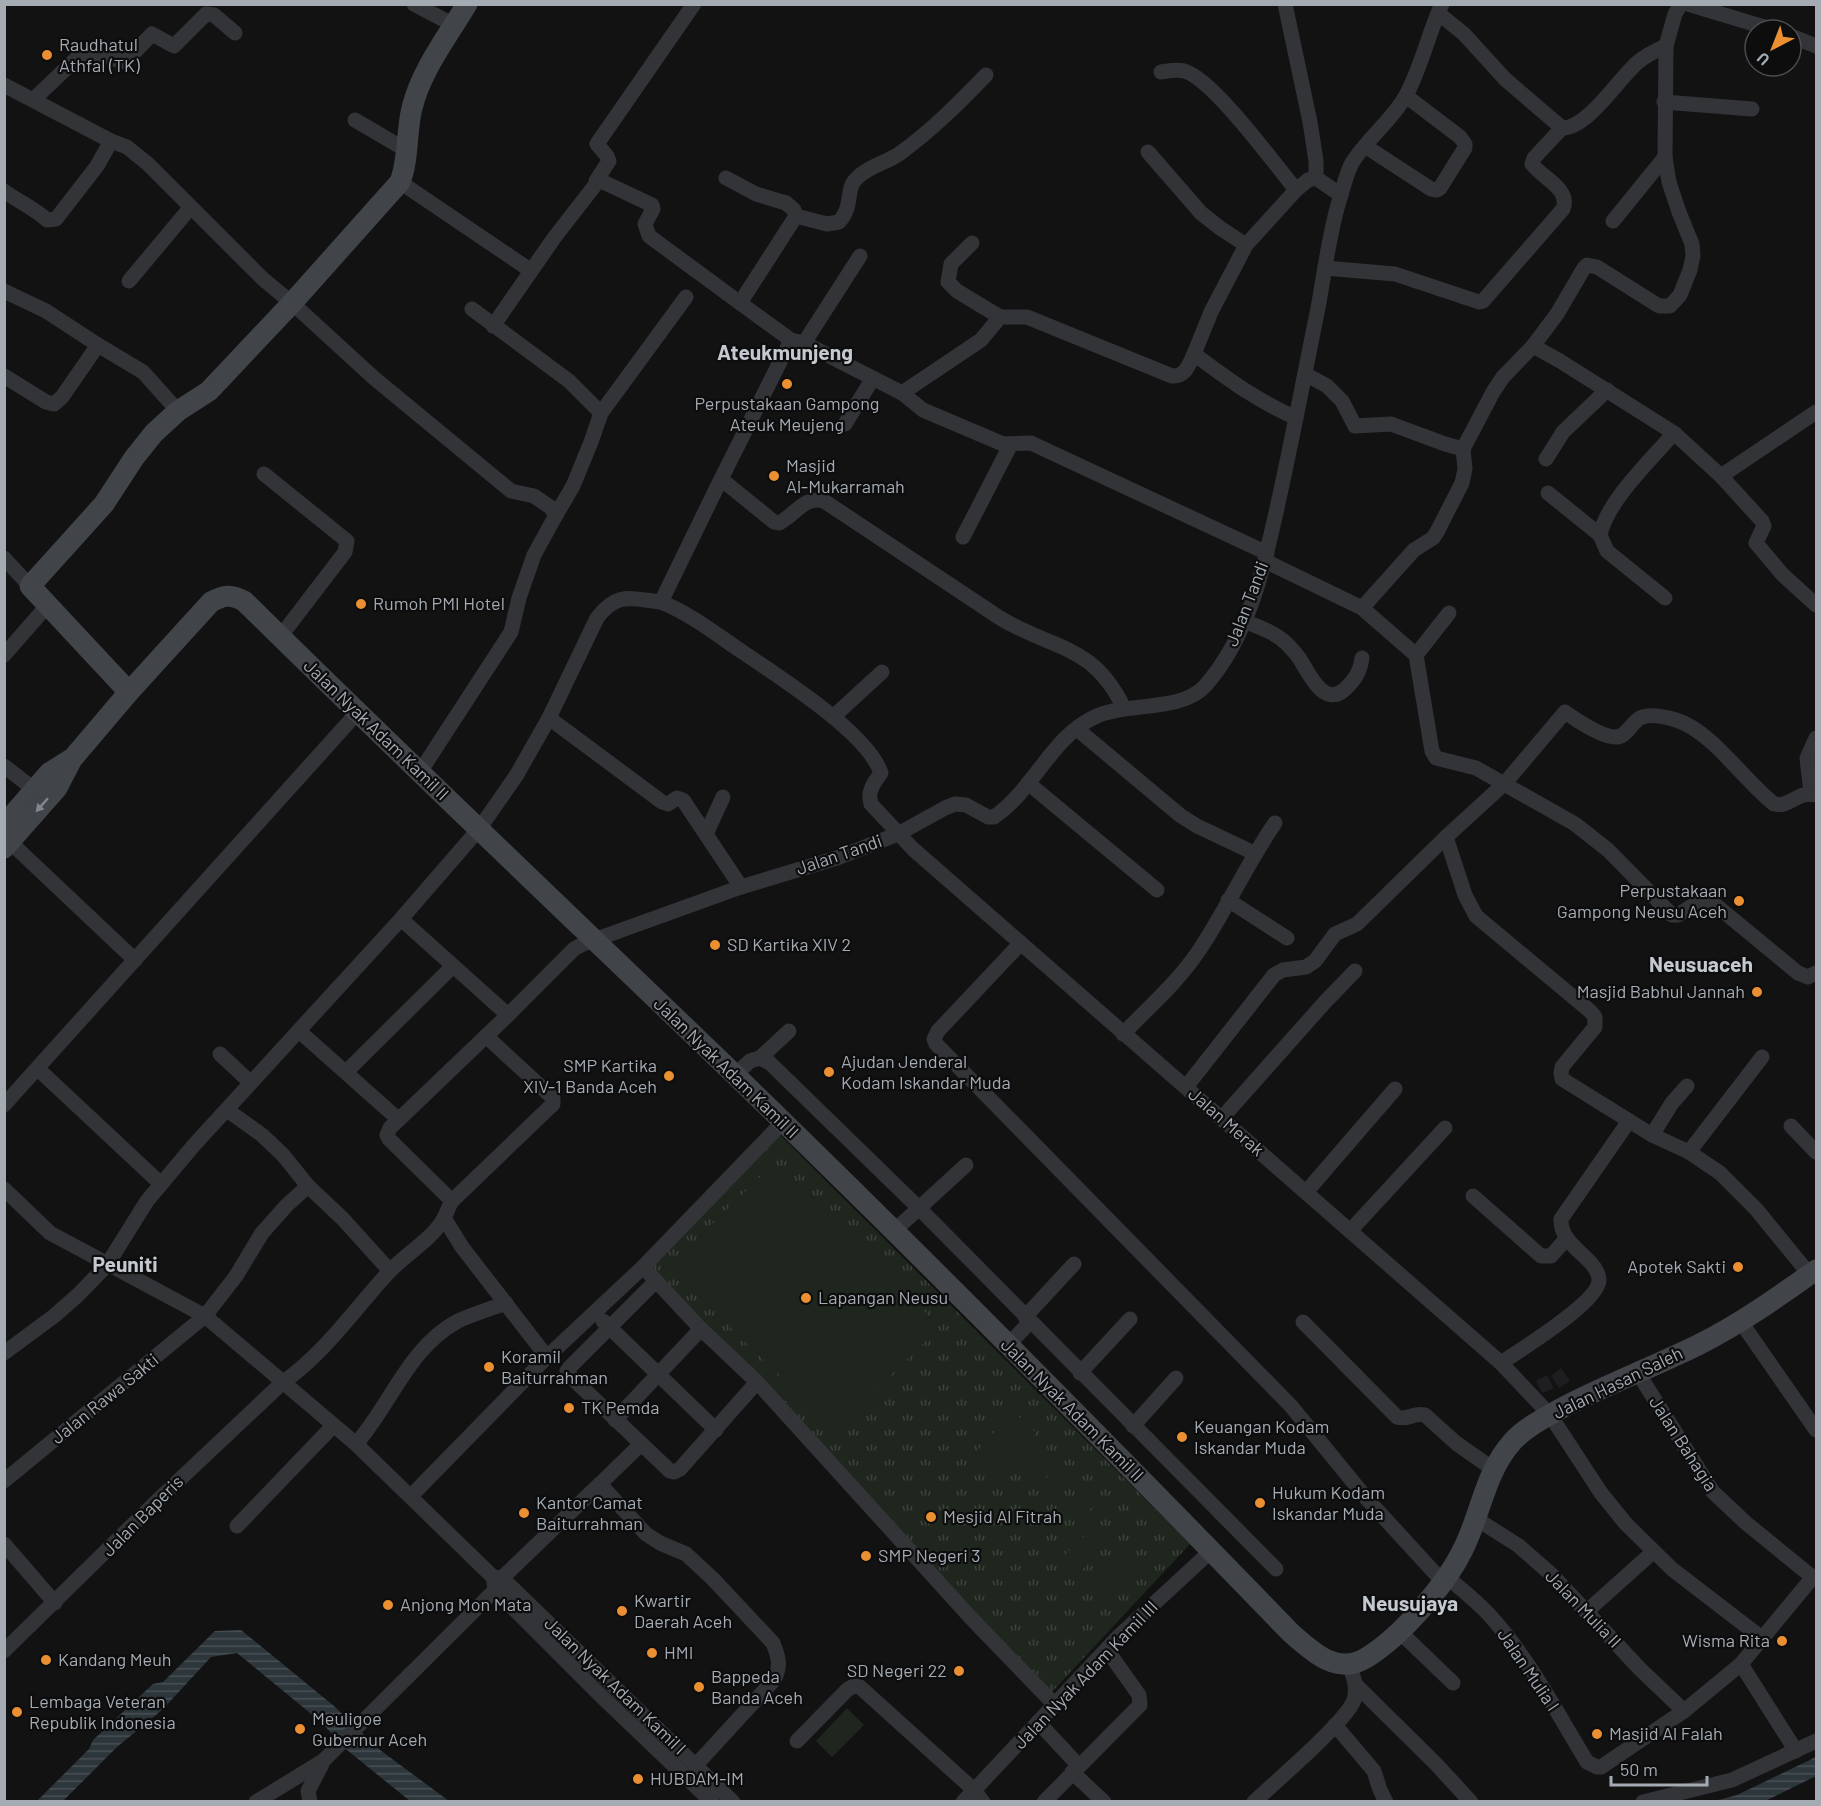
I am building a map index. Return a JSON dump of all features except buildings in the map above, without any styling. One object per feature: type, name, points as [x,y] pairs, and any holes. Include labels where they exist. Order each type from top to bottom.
[{"type":"street","points":[[414,4],[454,25]]},
{"type":"street","points":[[30,586],[104,504],[134,458],[154,433],[178,411],[208,391],[292,303],[400,182],[404,173],[411,109],[416,93],[467,4]]},
{"type":"street","points":[[493,326],[530,270],[609,161],[597,144],[694,4]]},
{"type":"street","points":[[1285,4],[1310,122],[1316,161],[1316,178]]},
{"type":"street","points":[[1688,4],[1743,21]]},
{"type":"street","points":[[1440,9],[1505,79],[1562,128],[1568,129],[1590,113],[1636,63],[1666,46]]},
{"type":"street","name":"Jalan Tandi","points":[[398,1119],[508,1015],[574,948],[741,887],[837,858],[898,834],[945,807],[955,804],[966,805],[988,817],[994,817],[1028,783],[1066,738],[1097,716],[1124,708],[1176,703],[1192,697],[1202,689],[1235,642],[1266,557],[1341,195],[1352,164],[1406,96],[1440,9]]},
{"type":"street","points":[[1362,608],[1414,550],[1433,538],[1437,532],[1462,483],[1465,469],[1463,449],[1493,392],[1557,314],[1587,265],[1597,267],[1659,306],[1670,306],[1680,294],[1690,270],[1693,256],[1692,244],[1678,212],[1669,182],[1665,156],[1664,102],[1666,46],[1678,9]]},
{"type":"street","points":[[33,100],[77,58],[87,52],[125,62],[152,34],[158,35],[174,46],[206,14],[214,15],[235,33]]},
{"type":"street","points":[[1161,72],[1182,70],[1191,74],[1220,97],[1296,190]]},
{"type":"street","points":[[796,216],[827,224],[840,222],[848,211],[851,188],[856,179],[900,153],[947,114],[986,75]]},
{"type":"street","points":[[4,85],[111,141],[127,147],[148,164],[264,279],[374,378],[511,491],[534,496],[550,507],[556,515]]},
{"type":"street","points":[[1365,146],[1431,189],[1440,188],[1465,144],[1460,137],[1406,96]]},
{"type":"street","points":[[1664,102],[1752,109]]},
{"type":"street","points":[[355,120],[406,150]]},
{"type":"street","points":[[1325,268],[1395,274],[1479,302],[1483,301],[1566,203],[1563,193],[1532,164],[1534,158],[1562,128]]},
{"type":"street","points":[[4,191],[32,207],[47,220],[56,219],[87,181],[111,141]]},
{"type":"street","points":[[1148,152],[1201,213],[1246,245]]},
{"type":"street","points":[[1613,221],[1665,156]]},
{"type":"street","points":[[726,177],[756,194],[786,203],[794,210],[796,216]]},
{"type":"street","points":[[972,243],[951,264],[948,282],[957,291],[1000,316],[1027,317],[1176,377],[1185,371],[1211,312],[1246,245],[1308,180],[1316,178],[1341,195]]},
{"type":"street","points":[[596,181],[602,180],[652,205],[653,209],[645,224],[649,236],[797,342],[902,393],[923,410],[1003,444],[1031,443],[1266,557],[1362,608],[1416,655],[1433,755],[1439,760],[1476,768],[1575,824],[1593,837],[1672,915],[1678,915],[1701,900],[1712,902],[1798,973],[1808,977],[1816,973]]},
{"type":"street","points":[[400,182],[530,270]]},
{"type":"street","points":[[129,280],[190,208]]},
{"type":"street","points":[[740,303],[796,216]]},
{"type":"street","points":[[662,602],[721,479],[797,342],[860,256]]},
{"type":"street","points":[[4,291],[46,311],[143,372],[178,411]]},
{"type":"street","points":[[420,772],[511,632],[519,598],[534,555],[573,486],[601,412],[686,297]]},
{"type":"street","points":[[472,309],[569,381],[601,412]]},
{"type":"street","points":[[902,393],[981,340],[1000,316]]},
{"type":"street","points":[[4,376],[46,402],[54,404],[62,397],[98,345]]},
{"type":"street","points":[[1533,346],[1674,433],[1721,476],[1762,521],[1764,526],[1756,543],[1782,574],[1816,605]]},
{"type":"street","points":[[1194,354],[1262,403],[1296,418]]},
{"type":"street","points":[[1305,374],[1327,386],[1342,401],[1354,426],[1391,424],[1463,449]]},
{"type":"street","points":[[845,424],[873,378]]},
{"type":"street","points":[[1546,459],[1563,432],[1607,390]]},
{"type":"street","points":[[1721,476],[1816,412]]},
{"type":"street","points":[[1600,535],[1602,526],[1614,505],[1674,433]]},
{"type":"street","points":[[963,537],[1011,444]]},
{"type":"street","points":[[264,474],[347,541],[345,552],[280,637]]},
{"type":"street","points":[[721,479],[774,522],[779,523],[810,500],[817,498],[824,501],[1000,618],[1080,654],[1104,675],[1114,688],[1124,708]]},
{"type":"street","points":[[1548,493],[1600,535],[1607,551],[1665,598]]},
{"type":"street","points":[[4,558],[129,692],[73,758],[57,788],[6,838]]},
{"type":"street","name":"Jalan Nyak Adam Kamil II","points":[[129,692],[211,602],[232,595],[244,601],[357,713],[783,1122],[1212,1551]]},
{"type":"street","points":[[4,1353],[62,1309],[107,1265],[161,1184],[479,829],[516,776],[549,718],[597,618],[607,605],[617,600],[630,599],[662,602],[688,615],[793,686],[833,717],[882,672]]},
{"type":"street","points":[[4,655],[47,606]]},
{"type":"street","points":[[1416,655],[1449,613]]},
{"type":"street","points":[[1244,621],[1261,627],[1284,642],[1300,659],[1312,681],[1323,691],[1332,694],[1341,693],[1353,681],[1360,671],[1362,658]]},
{"type":"street","points":[[1186,1087],[1274,975],[1283,970],[1306,967],[1316,961],[1335,934],[1344,928],[1358,924],[1446,837],[1505,783],[1565,712],[1602,734],[1613,737],[1620,736],[1638,720],[1647,716],[1674,719],[1685,723],[1703,736],[1774,804],[1782,805],[1805,793],[1814,795],[1807,758],[1816,738]]},
{"type":"street","points":[[4,1105],[357,713]]},
{"type":"street","name":"Jalan Merak","points":[[833,717],[878,762],[881,773],[870,788],[871,804],[913,849],[1123,1034],[1307,1191],[1501,1363],[1550,1415],[1601,1493],[1626,1524],[1653,1552],[1762,1639]]},
{"type":"street","points":[[549,718],[662,802],[668,804],[677,798],[682,800],[741,887]]},
{"type":"street","points":[[1077,729],[1181,816],[1254,853]]},
{"type":"street","points":[[6,838],[35,790],[49,773],[73,758]]},
{"type":"street","points":[[4,766],[35,790]]},
{"type":"street","points":[[1028,783],[1157,890]]},
{"type":"street","points":[[706,834],[723,796]]},
{"type":"street","points":[[1123,1034],[1187,967],[1200,950],[1254,853],[1275,823]]},
{"type":"street","points":[[1446,837],[1465,895],[1476,916],[1595,1017],[1595,1027],[1562,1067],[1562,1079],[1652,1135],[1689,1152],[1720,1173],[1813,1272]]},
{"type":"street","points":[[6,838],[135,960]]},
{"type":"street","points":[[1228,900],[1287,938]]},
{"type":"street","points":[[400,919],[508,1015]]},
{"type":"street","name":"Jalan Mulia I","points":[[1021,943],[938,1031],[934,1039],[936,1044],[1291,1406],[1367,1499],[1445,1580],[1490,1616],[1546,1693],[1587,1762],[1601,1767],[1684,1711]]},
{"type":"street","points":[[346,1072],[453,966]]},
{"type":"street","points":[[1221,1119],[1355,971]]},
{"type":"street","points":[[299,1031],[398,1119],[388,1131],[389,1139],[452,1201],[553,1104],[553,1098],[486,1035]]},
{"type":"street","points":[[735,1075],[750,1060],[760,1058],[789,1031]]},
{"type":"street","points":[[220,1054],[251,1083]]},
{"type":"street","points":[[1689,1152],[1762,1057]]},
{"type":"street","points":[[760,1058],[770,1063],[919,1208],[1276,1569]]},
{"type":"street","points":[[38,1069],[161,1184]]},
{"type":"street","points":[[1652,1135],[1672,1102],[1687,1086]]},
{"type":"street","points":[[1307,1191],[1395,1089]]},
{"type":"street","points":[[227,1110],[262,1135],[283,1155],[308,1186],[343,1219],[390,1271]]},
{"type":"street","points":[[1501,1363],[1569,1316],[1596,1291],[1599,1280],[1596,1268],[1567,1238],[1560,1226],[1564,1212],[1629,1121]]},
{"type":"street","points":[[411,1496],[547,1357],[643,1268],[783,1122]]},
{"type":"street","points":[[1791,1126],[1816,1152]]},
{"type":"street","points":[[1350,1231],[1444,1128]]},
{"type":"street","points":[[894,1232],[966,1166]]},
{"type":"street","name":"Jalan Rawa Sakti","points":[[4,1481],[205,1316],[236,1276],[262,1233],[308,1186]]},
{"type":"street","points":[[1473,1196],[1541,1256],[1551,1256],[1567,1238]]},
{"type":"street","name":"Jalan Nyak Adam Kamil I","points":[[8,1200],[50,1233],[205,1316],[356,1444],[497,1582],[696,1765],[733,1802]]},
{"type":"street","name":"Jalan Baperis","points":[[4,1651],[56,1603],[159,1499],[282,1383],[297,1373],[338,1331],[390,1271],[430,1234],[444,1218],[452,1201]]},
{"type":"street","points":[[444,1218],[462,1247],[547,1357]]},
{"type":"street","points":[[430,1234],[462,1247]]},
{"type":"street","points":[[1008,1345],[1074,1264]]},
{"type":"street","points":[[643,1268],[701,1329],[757,1382],[971,1618],[1055,1705]]},
{"type":"street","name":"Jalan Hasan Saleh","points":[[1349,1664],[1363,1660],[1400,1632],[1445,1580],[1467,1542],[1493,1469],[1514,1440],[1550,1415],[1597,1390],[1638,1373],[1741,1322],[1813,1272]]},
{"type":"street","points":[[656,1281],[567,1371],[615,1420],[670,1471],[674,1472],[680,1469],[716,1430],[757,1382]]},
{"type":"street","points":[[356,1444],[372,1425],[417,1354],[432,1340],[458,1321],[506,1304]]},
{"type":"street","points":[[595,1313],[716,1430]]},
{"type":"street","points":[[1080,1373],[1130,1319]]},
{"type":"street","points":[[1303,1322],[1397,1417],[1404,1419],[1420,1413],[1425,1415],[1456,1443],[1493,1469]]},
{"type":"street","points":[[1741,1322],[1816,1430]]},
{"type":"street","points":[[615,1420],[701,1329]]},
{"type":"street","name":"Jalan Bahagia","points":[[1638,1373],[1713,1492],[1740,1518],[1815,1579]]},
{"type":"street","points":[[1133,1426],[1176,1378]]},
{"type":"street","points":[[237,1526],[333,1426]]},
{"type":"street","points":[[256,1802],[323,1761],[497,1582],[641,1444]]},
{"type":"street","points":[[600,1484],[645,1534],[686,1554],[713,1579],[773,1643],[778,1656],[780,1668],[774,1680],[696,1765]]},
{"type":"street","name":"Jalan Mulia II","points":[[1474,1518],[1519,1546],[1552,1575],[1640,1669],[1684,1711]]},
{"type":"street","points":[[4,1544],[56,1603]]},
{"type":"street","points":[[1212,1551],[1291,1632],[1319,1657],[1334,1664],[1349,1664],[1356,1685],[1350,1708],[1254,1802]]},
{"type":"street","name":"Jalan Nyak Adam Kamil III","points":[[963,1802],[979,1796],[1038,1722],[1107,1650],[1212,1551]]},
{"type":"street","points":[[1586,1612],[1653,1552]]},
{"type":"street","points":[[1684,1711],[1741,1664],[1815,1579]]},
{"type":"street","name":"Jalan Nyak Adam Kamil I","points":[[497,1582],[598,1693],[712,1802]]},
{"type":"street","points":[[1400,1632],[1453,1683]]},
{"type":"street","points":[[1044,1802],[1135,1711],[1141,1700],[1107,1650]]},
{"type":"street","points":[[1741,1664],[1796,1751]]},
{"type":"street","points":[[1356,1685],[1471,1802]]},
{"type":"street","points":[[797,1741],[848,1689],[854,1686],[860,1687],[979,1796]]},
{"type":"street","points":[[1038,1722],[1104,1802]]},
{"type":"street","points":[[1335,1725],[1374,1771],[1386,1802]]},
{"type":"street","points":[[1643,1802],[1732,1780],[1816,1741]]},
{"type":"street","points":[[310,1802],[308,1791],[323,1761]]},
{"type":"shaded area","points":[[1561,1368],[1570,1381],[1559,1388],[1551,1376]]},
{"type":"shaded area","points":[[1547,1375],[1554,1388],[1542,1393],[1536,1381]]},
{"type":"shaded area","points":[[241,1630],[334,1706],[380,1750],[449,1801],[410,1801],[347,1750],[321,1722],[237,1653],[211,1657],[163,1709],[117,1747],[63,1801],[36,1802],[89,1749],[93,1740],[153,1684],[163,1682],[215,1631]]},
{"type":"shaded area","points":[[1816,1757],[1816,1776],[1765,1801],[1715,1801],[1737,1795]]},
{"type":"green space","points":[[776,1131],[1190,1544],[1050,1694],[640,1265]]},
{"type":"green space","name":"Lapangan Neusu","points":[[777,1169],[786,1172],[931,1318],[933,1328],[931,1336],[845,1419],[835,1421],[821,1416],[685,1283],[678,1268],[680,1256],[766,1171]]},
{"type":"green space","points":[[1014,1412],[1036,1433],[996,1475],[974,1454]]},
{"type":"green space","points":[[1038,1440],[1051,1452],[1031,1473],[1018,1461]]},
{"type":"green space","points":[[1060,1464],[1073,1476],[1053,1497],[1040,1485]]},
{"type":"green space","points":[[1085,1489],[1098,1501],[1078,1522],[1065,1510]]},
{"type":"green space","points":[[1091,1529],[1106,1545],[1075,1577],[1059,1561]]},
{"type":"green space","points":[[1118,1557],[1134,1572],[1102,1604],[1086,1589]]},
{"type":"green space","points":[[847,1708],[864,1725],[832,1757],[816,1741]]},
{"type":"place","name":"Raudhatul Athfal (TK)","points":[[47,55]]},
{"type":"place","name":"Perpustakaan Gampong Ateuk Meujeng","points":[[787,384]]},
{"type":"place","name":"Masjid Al-Mukarramah","points":[[774,476]]},
{"type":"place","name":"Rumoh PMI Hotel","points":[[361,604]]},
{"type":"place","name":"Perpustakaan Gampong Neusu Aceh","points":[[1739,901]]},
{"type":"place","name":"SD Kartika XIV 2","points":[[715,945]]},
{"type":"place","name":"Masjid Babhul Jannah","points":[[1757,992]]},
{"type":"place","name":"Ajudan Jenderal Kodam Iskandar Muda","points":[[829,1072]]},
{"type":"place","name":"SMP Kartika XIV-1 Banda Aceh","points":[[669,1076]]},
{"type":"place","name":"Apotek Sakti","points":[[1738,1267]]},
{"type":"place","name":"Lapangan Neusu","points":[[806,1298]]},
{"type":"place","name":"Koramil Baiturrahman","points":[[489,1367]]},
{"type":"place","name":"TK Pemda","points":[[569,1408]]},
{"type":"place","name":"Keuangan Kodam Iskandar Muda","points":[[1182,1437]]},
{"type":"place","name":"Hukum Kodam Iskandar Muda","points":[[1260,1503]]},
{"type":"place","name":"Kantor Camat Baiturrahman","points":[[524,1513]]},
{"type":"place","name":"Mesjid Al Fitrah","points":[[931,1517]]},
{"type":"place","name":"SMP Negeri 3","points":[[866,1556]]},
{"type":"place","name":"Anjong Mon Mata","points":[[388,1605]]},
{"type":"place","name":"Kwartir Daerah Aceh","points":[[622,1611]]},
{"type":"place","name":"Wisma Rita","points":[[1782,1641]]},
{"type":"place","name":"HMI","points":[[652,1653]]},
{"type":"place","name":"Kandang Meuh","points":[[46,1660]]},
{"type":"place","name":"SD Negeri 22","points":[[959,1671]]},
{"type":"place","name":"Bappeda Banda Aceh","points":[[699,1687]]},
{"type":"place","name":"Lembaga Veteran Republik Indonesia","points":[[17,1712]]},
{"type":"place","name":"Meuligoe Gubernur Aceh","points":[[300,1729]]},
{"type":"place","name":"Masjid Al Falah","points":[[1597,1734]]},
{"type":"place","name":"HUBDAM-IM","points":[[638,1779]]},
{"type":"district","name":"Ateukmunjeng","points":[[785,353]]},
{"type":"district","name":"Neusuaceh","points":[[1701,965]]},
{"type":"district","name":"Peuniti","points":[[125,1265]]},
{"type":"district","name":"Neusujaya","points":[[1410,1604]]}]
